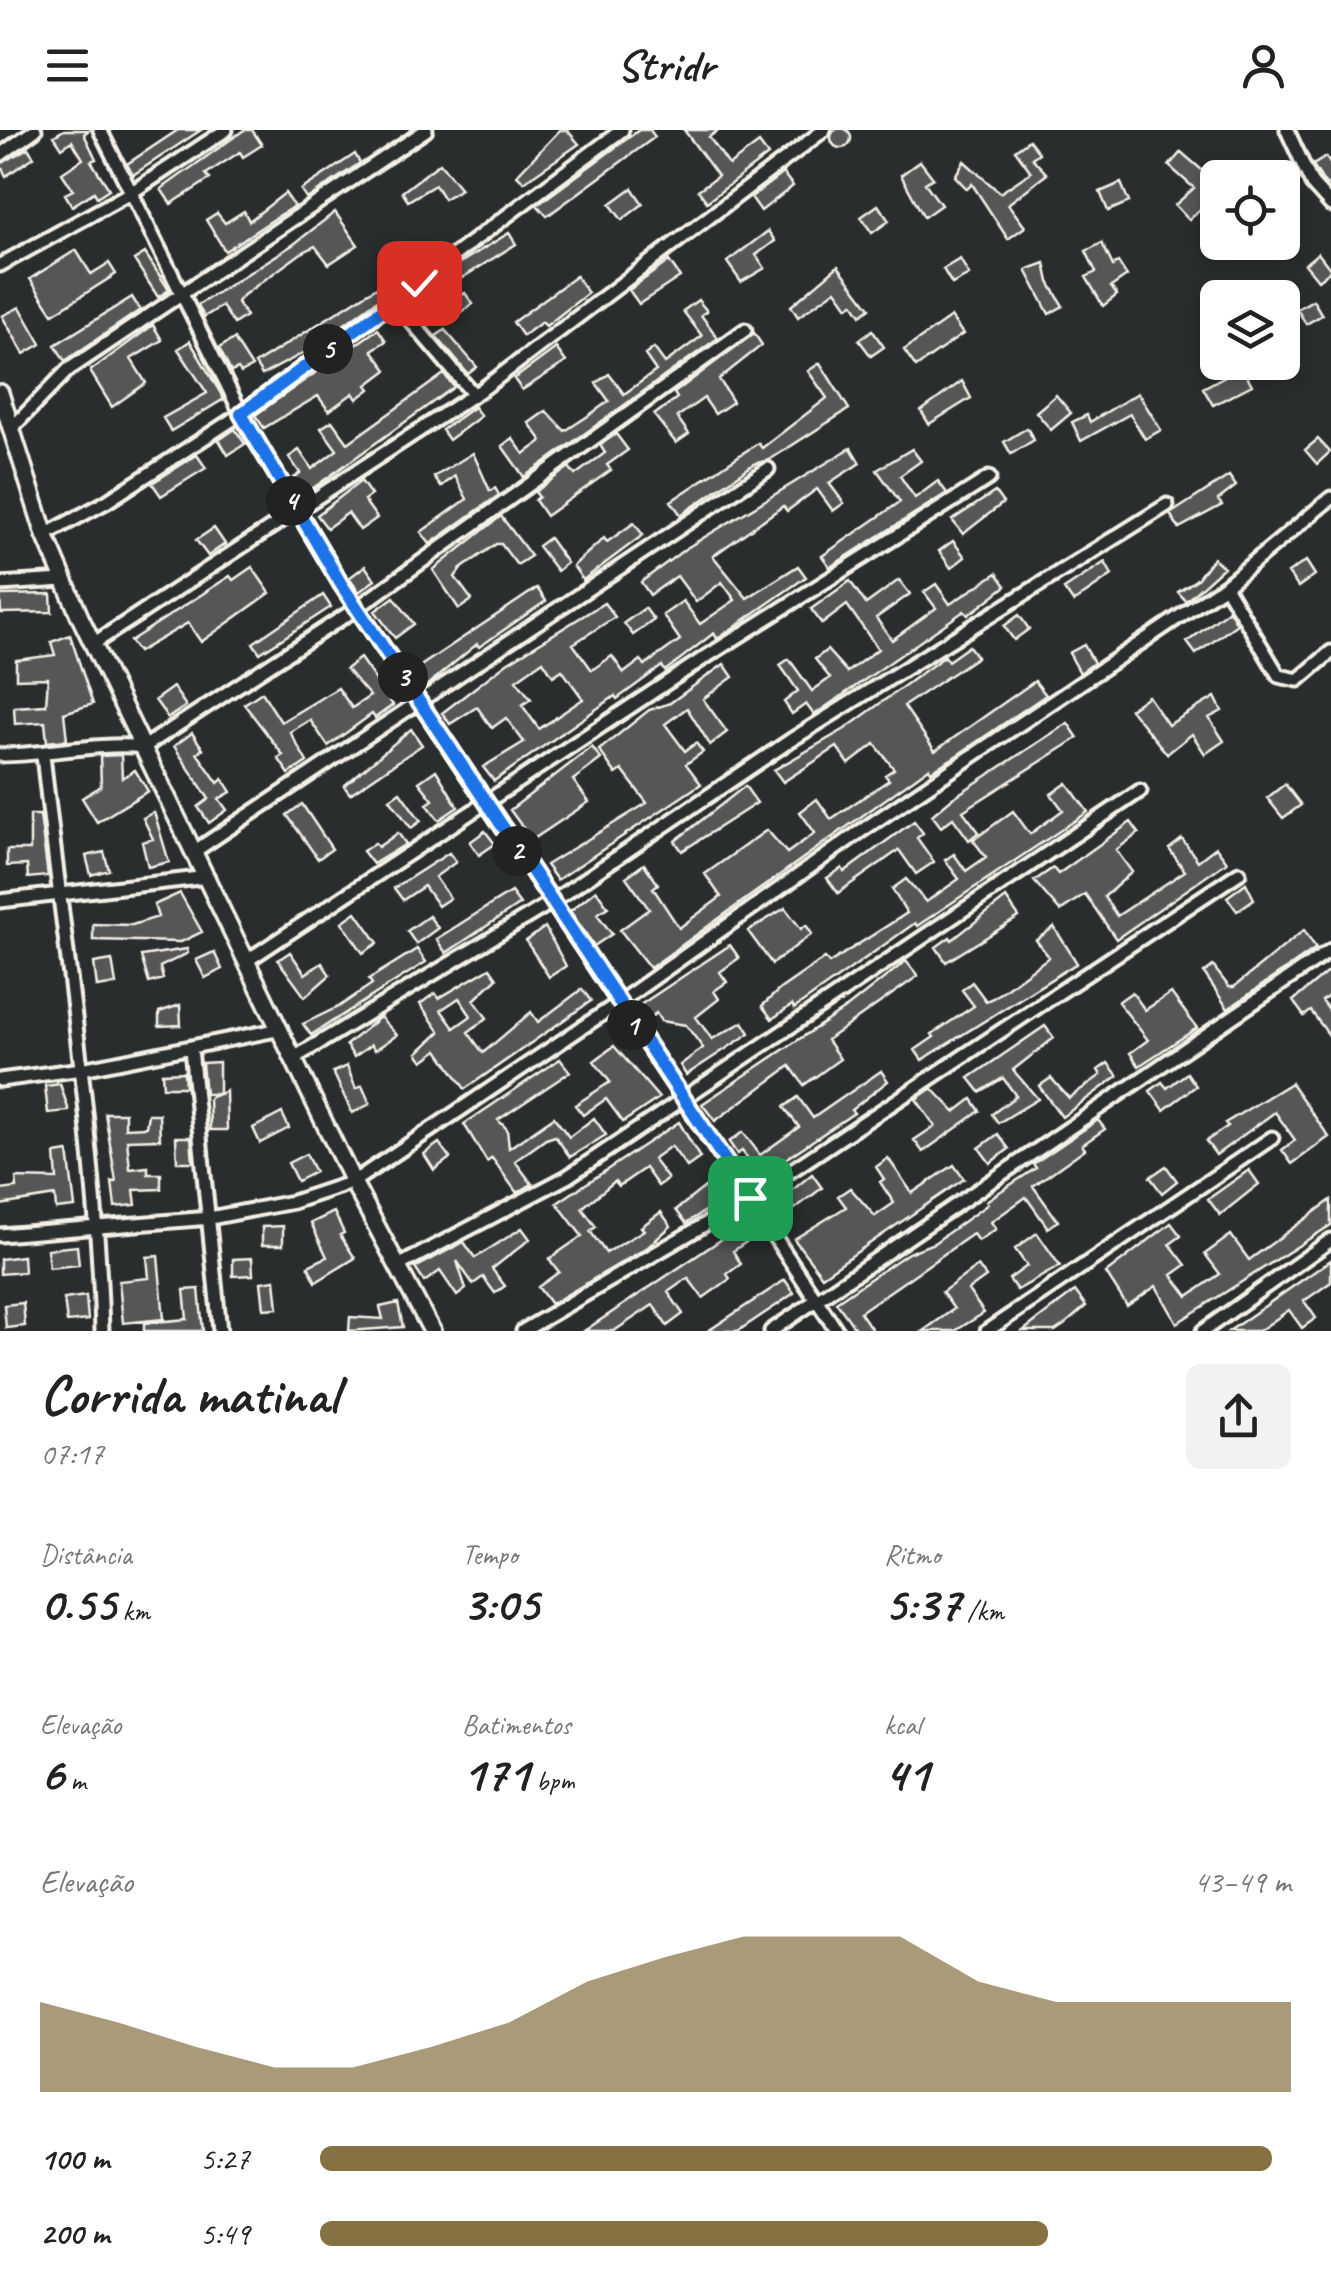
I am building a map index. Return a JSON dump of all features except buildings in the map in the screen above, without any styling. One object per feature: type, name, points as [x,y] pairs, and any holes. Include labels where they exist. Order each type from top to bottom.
[{"type":"main road","points":[[0,394],[45,535],[93,644],[428,1330]]},
{"type":"street","points":[[0,155],[34,130]]},
{"type":"street","points":[[100,130],[241,414],[298,512],[550,903],[837,1331]]},
{"type":"street","points":[[0,265],[132,192],[226,130]]},
{"type":"street","points":[[11,428],[68,370],[426,130]]},
{"type":"street","points":[[45,535],[106,502],[241,414],[621,130]]},
{"type":"street","points":[[93,644],[474,395],[824,130]]},
{"type":"street","points":[[1287,130],[1312,184],[1331,205]]},
{"type":"street","points":[[394,301],[474,395]]},
{"type":"street","points":[[0,755],[44,755],[116,744],[144,747],[357,608],[745,330]]},
{"type":"street","points":[[195,850],[768,469]]},
{"type":"street","points":[[248,960],[485,802],[989,478]]},
{"type":"street","points":[[0,1235],[210,1218],[293,1202],[353,1182],[617,1004],[861,831],[1225,586],[1290,528],[1331,498]]},
{"type":"street","points":[[294,1058],[550,903],[791,740],[1167,505]]},
{"type":"street","points":[[0,584],[64,580]]},
{"type":"street","points":[[1225,586],[1279,676],[1298,680],[1331,652]]},
{"type":"street","points":[[44,755],[99,1227],[102,1331]]},
{"type":"street","points":[[398,1266],[568,1178],[1140,791]]},
{"type":"street","points":[[523,1331],[750,1198],[1240,873]]},
{"type":"street","points":[[0,901],[208,877]]},
{"type":"street","points":[[772,1331],[1331,950]]},
{"type":"street","points":[[0,1080],[82,1069],[281,1029]]},
{"type":"street","points":[[192,1049],[220,1331]]},
{"type":"street","points":[[987,1331],[1272,1138]]},
{"type":"street","points":[[1203,1331],[1331,1240]]},
{"type":"route","points":[[419,283],[241,414],[341,584],[617,1004],[750,1198]]}]
